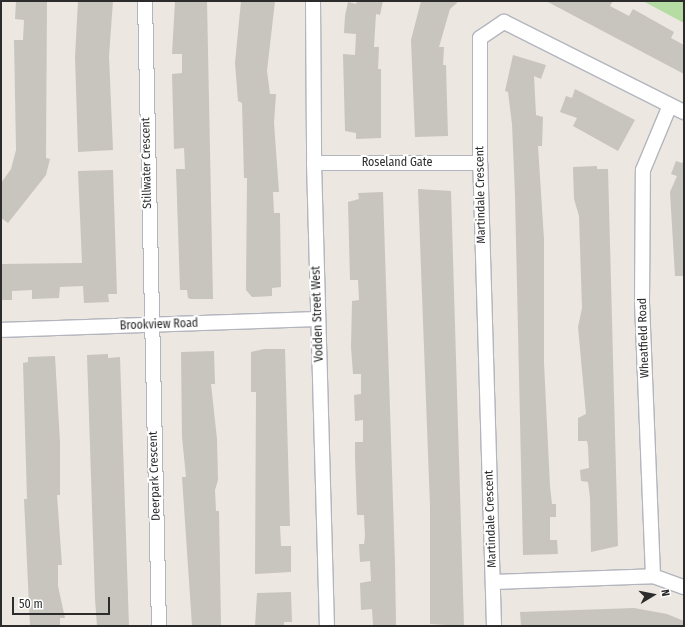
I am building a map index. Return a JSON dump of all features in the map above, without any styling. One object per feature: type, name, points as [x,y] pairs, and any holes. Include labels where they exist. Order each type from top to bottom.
[{"type":"street","name":"Stillwater Crescent","points":[[145,1],[150,325]]},
{"type":"street","name":"Vodden Street West","points":[[313,1],[314,163],[327,626]]},
{"type":"street","name":"Martindale Crescent","points":[[494,626],[480,163],[480,38],[504,22],[684,112]]},
{"type":"street","name":"Wheatfield Road","points":[[653,576],[642,303],[643,170],[670,104]]},
{"type":"street","name":"Roseland Gate","points":[[314,163],[480,163]]},
{"type":"street","name":"Brookview Road","points":[[1,330],[318,319]]},
{"type":"street","name":"Deerpark Crescent","points":[[150,325],[159,626]]},
{"type":"street","name":"Martindale Crescent","points":[[493,582],[653,576],[684,588]]},
{"type":"green space","points":[[643,1],[684,1],[684,23]]},
{"type":"building","points":[[16,1],[47,1],[46,158],[50,159],[46,175],[8,223],[1,218],[1,183],[11,169],[16,150],[14,40],[23,40],[24,20],[15,19]]},
{"type":"building","points":[[78,1],[113,1],[109,56],[113,150],[78,152],[75,57]]},
{"type":"building","points":[[175,1],[207,1],[213,299],[191,299],[188,298],[187,290],[180,290],[176,169],[185,169],[184,148],[174,149],[172,74],[182,73],[182,54],[172,54]]},
{"type":"building","points":[[241,1],[275,1],[267,71],[270,94],[276,94],[274,123],[279,192],[273,192],[274,213],[280,213],[281,287],[272,288],[272,296],[252,297],[246,290],[247,178],[244,178],[242,103],[238,101],[235,63]]},
{"type":"building","points":[[357,1],[383,1],[380,15],[376,14],[374,47],[379,47],[378,69],[381,69],[381,138],[356,139],[356,133],[345,131],[343,54],[355,55],[356,34],[344,33],[345,16],[348,2],[356,4]]},
{"type":"building","points":[[421,1],[459,1],[450,9],[439,47],[444,47],[443,65],[446,65],[448,136],[415,137],[411,40]]},
{"type":"building","points":[[546,1],[613,1],[610,6],[629,16],[633,9],[674,32],[671,38],[684,45],[684,74]]},
{"type":"building","points":[[513,55],[546,65],[541,79],[534,76],[536,115],[543,117],[542,146],[538,146],[544,239],[544,363],[550,486],[552,504],[556,504],[556,517],[550,517],[550,540],[557,540],[558,554],[523,555],[515,195],[512,124],[508,92],[505,91]]},
{"type":"building","points":[[575,89],[635,120],[618,151],[573,126],[577,118],[560,112],[566,96],[572,98]]},
{"type":"building","points":[[684,160],[684,276],[675,276],[670,192],[677,176],[671,174],[676,161],[682,163]]},
{"type":"building","points":[[597,166],[597,169],[608,169],[618,546],[591,552],[590,498],[588,482],[581,481],[580,470],[589,468],[588,446],[587,441],[578,441],[578,418],[586,414],[578,327],[582,308],[579,216],[574,199],[573,167]]},
{"type":"building","points":[[113,170],[117,294],[108,294],[109,302],[84,303],[83,286],[60,287],[59,298],[32,299],[32,290],[12,291],[12,300],[1,300],[1,264],[82,263],[78,171]]},
{"type":"building","points":[[418,189],[451,191],[464,626],[430,624],[430,506]]},
{"type":"building","points":[[383,192],[396,626],[373,626],[372,609],[361,610],[360,583],[371,581],[370,561],[360,562],[359,544],[364,544],[365,536],[364,515],[357,515],[355,442],[363,442],[363,420],[355,421],[354,395],[361,394],[361,374],[353,374],[351,347],[352,301],[359,300],[358,280],[350,280],[348,202],[359,199],[358,193]]},
{"type":"building","points":[[264,349],[285,349],[290,526],[280,526],[281,546],[291,546],[291,572],[255,574],[256,392],[251,392],[251,352]]},
{"type":"building","points":[[214,351],[215,384],[211,384],[217,439],[218,480],[215,490],[216,511],[219,511],[221,626],[192,626],[182,477],[186,477],[182,437],[181,352]]},
{"type":"building","points":[[108,354],[108,358],[120,357],[129,626],[97,626],[87,355]]},
{"type":"building","points":[[55,356],[60,442],[60,495],[57,495],[62,565],[58,565],[58,586],[65,618],[60,618],[60,626],[30,626],[24,499],[27,499],[23,363],[28,362],[28,357]]},
{"type":"building","points":[[291,592],[292,622],[284,622],[284,626],[255,626],[257,593]]},
{"type":"building","points":[[634,608],[667,614],[684,621],[684,626],[521,626],[520,612]]}]
